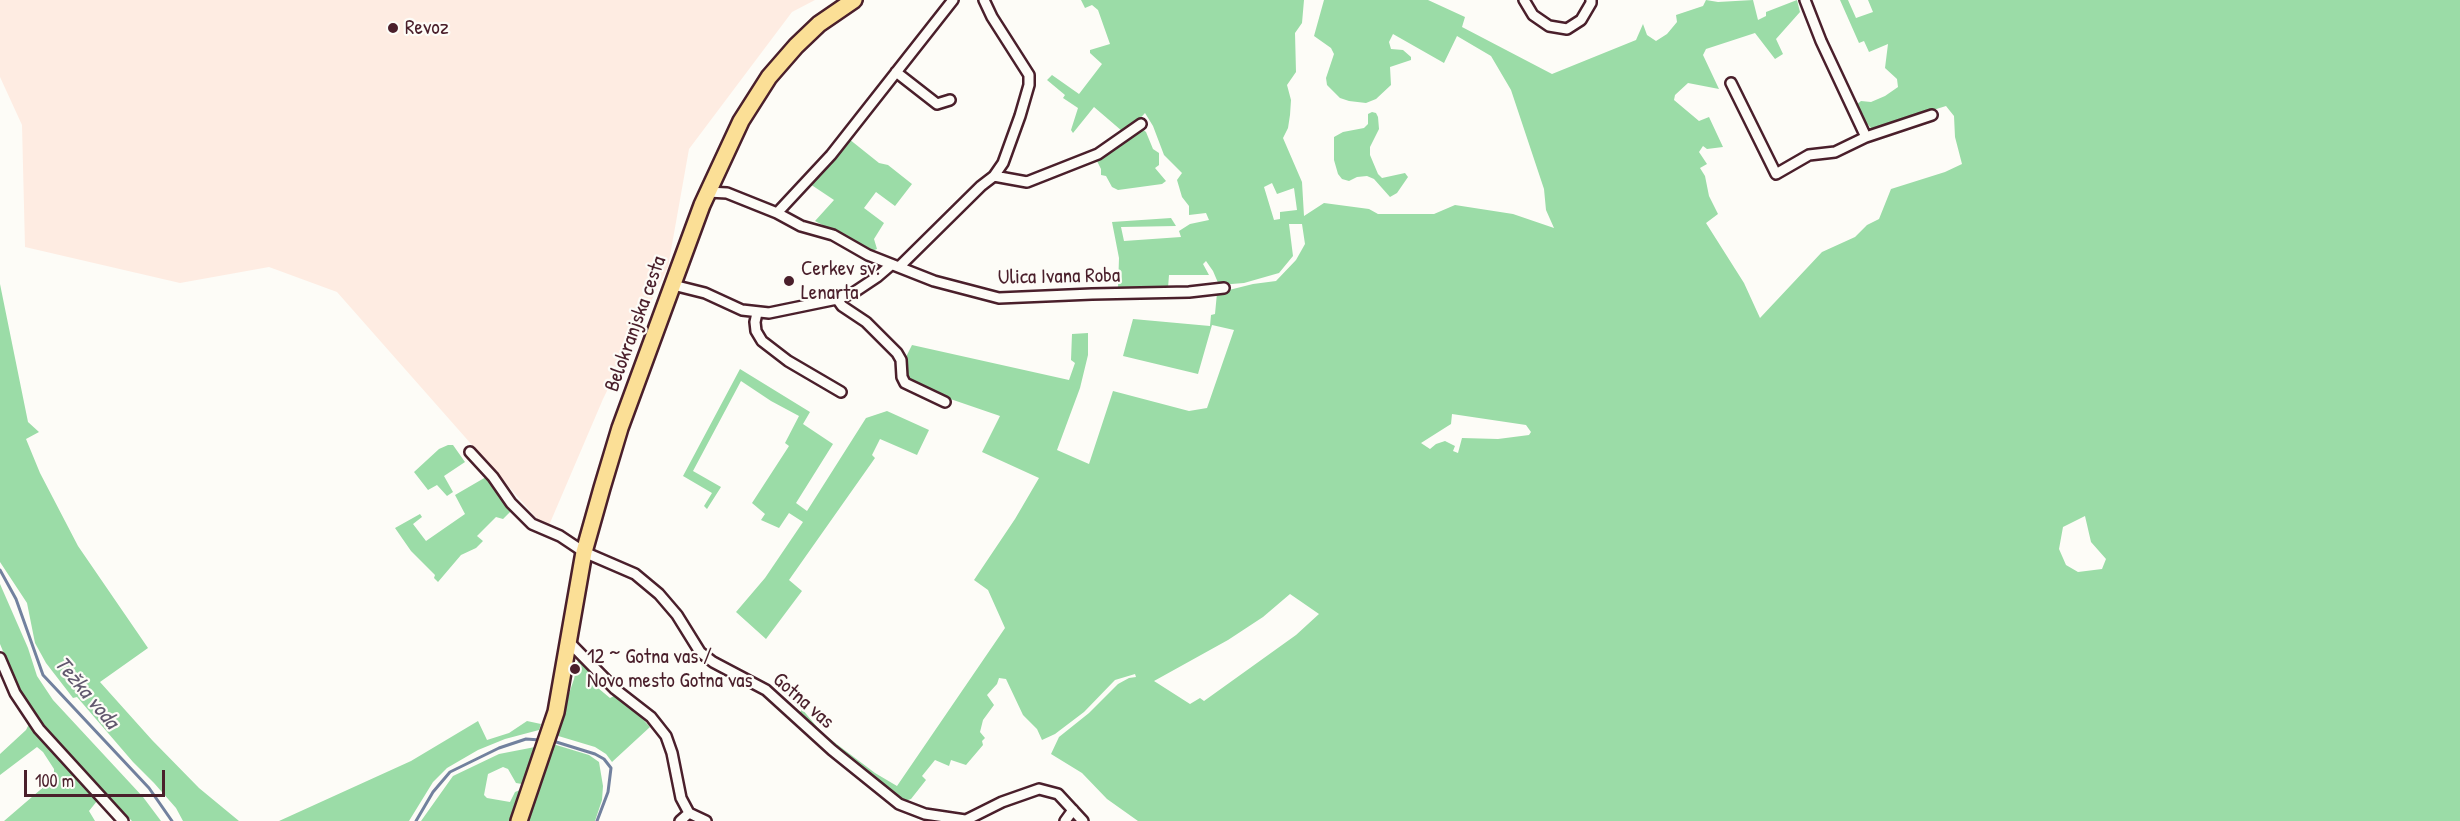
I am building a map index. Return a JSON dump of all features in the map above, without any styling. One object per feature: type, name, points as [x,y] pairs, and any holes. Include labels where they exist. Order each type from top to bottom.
[{"type":"main road","name":"Belokranjska cesta","points":[[519,821],[556,712],[584,552],[620,428],[708,192],[741,121],[769,77],[819,24],[854,0]]},
{"type":"street","points":[[777,213],[831,155],[953,0]]},
{"type":"street","points":[[673,285],[705,293],[742,310],[757,313],[769,313],[837,299],[853,293],[896,265],[994,176],[1003,163],[1020,116],[1029,85],[1029,75],[992,17],[984,0]]},
{"type":"street","points":[[1524,0],[1533,15],[1549,26],[1567,30],[1581,20],[1591,0]]},
{"type":"street","points":[[1805,0],[1821,41],[1866,136]]},
{"type":"street","points":[[896,72],[937,104],[950,100]]},
{"type":"street","points":[[1731,83],[1776,174],[1809,155],[1835,152],[1866,136],[1932,115]]},
{"type":"street","points":[[994,176],[1027,182],[1098,154],[1141,124]]},
{"type":"street","name":"Ulica Ivana Roba","points":[[708,192],[727,193],[801,225],[833,235],[934,281],[999,298],[1189,292],[1224,288]]},
{"type":"street","points":[[837,299],[842,306],[866,322],[897,353],[901,360],[902,377],[905,383],[945,402]]},
{"type":"street","points":[[757,313],[756,331],[762,341],[796,366],[841,392]]},
{"type":"street","name":"Gotna vas","points":[[470,452],[532,524],[560,536],[584,552],[635,573],[659,594],[677,615],[700,652],[713,662],[766,690],[832,750],[899,804],[925,814],[964,820],[1002,802],[1039,789],[1058,794],[1083,821]]},
{"type":"street","points":[[568,641],[615,689],[651,717],[666,736],[672,753],[681,798],[689,813],[706,821]]},
{"type":"street","points":[[0,658],[15,693],[39,729],[123,821]]},
{"type":"street","points":[[1065,821],[1073,810]]},
{"type":"street","points":[[680,821],[689,813]]},
{"type":"shaded area","name":"Revoz","points":[[0,0],[815,0],[792,12],[689,149],[668,267],[603,399],[547,530],[337,292],[269,267],[180,283],[25,247],[22,125],[0,77]]},
{"type":"green space","points":[[1081,0],[1304,0],[1302,23],[1295,33],[1296,72],[1287,85],[1291,100],[1290,115],[1288,128],[1283,138],[1302,182],[1304,216],[1324,203],[1369,209],[1378,214],[1434,214],[1455,205],[1513,214],[1554,228],[1546,210],[1544,189],[1511,90],[1491,56],[1457,36],[1444,63],[1393,34],[1389,42],[1391,49],[1403,50],[1411,57],[1411,60],[1390,67],[1391,85],[1376,99],[1366,103],[1340,98],[1327,85],[1326,78],[1334,54],[1331,48],[1314,36],[1324,0],[1428,0],[1465,17],[1462,27],[1552,74],[1636,40],[1643,24],[1647,35],[1656,41],[1667,34],[1677,22],[1676,15],[1703,6],[1706,0],[1718,2],[1753,0],[1758,20],[1766,16],[1766,12],[1797,0],[1800,12],[1776,39],[1783,54],[1775,59],[1755,33],[1706,49],[1703,55],[1719,89],[1688,83],[1675,95],[1674,100],[1699,121],[1709,117],[1723,147],[1707,149],[1703,146],[1699,152],[1707,164],[1700,168],[1705,176],[1709,196],[1718,214],[1706,223],[1744,283],[1760,318],[1822,252],[1855,237],[1867,225],[1879,219],[1891,189],[1945,172],[1962,164],[1955,137],[1954,116],[1946,106],[1876,128],[1871,128],[1859,115],[1856,105],[1861,101],[1871,102],[1885,96],[1898,87],[1897,79],[1885,68],[1888,44],[1869,52],[1864,41],[1859,43],[1840,0],[1848,0],[1856,18],[1873,12],[1868,0],[2460,0],[2460,821],[1138,821],[1107,799],[1082,773],[1051,754],[1059,737],[1089,713],[1118,684],[1136,677],[1135,674],[1115,680],[1084,712],[1055,734],[1042,740],[1037,729],[1023,715],[1006,679],[999,678],[997,684],[987,695],[994,705],[983,720],[980,732],[985,738],[982,741],[983,745],[966,765],[951,760],[949,766],[935,760],[922,776],[926,780],[911,799],[905,801],[892,794],[831,746],[799,714],[802,709],[822,733],[875,773],[897,786],[1005,628],[988,590],[974,580],[1039,478],[982,452],[1000,416],[930,392],[905,378],[904,361],[912,345],[1069,380],[1075,363],[1071,360],[1072,334],[1088,333],[1088,355],[1080,388],[1057,450],[1089,464],[1113,391],[1189,411],[1207,408],[1234,330],[1212,325],[1198,374],[1123,356],[1133,319],[1210,326],[1211,315],[1215,314],[1217,293],[1276,281],[1296,260],[1305,244],[1302,224],[1289,224],[1293,256],[1279,273],[1244,283],[1219,285],[1206,261],[1203,264],[1209,275],[1169,275],[1168,288],[1118,288],[1119,258],[1112,222],[1171,218],[1176,226],[1121,227],[1124,241],[1181,237],[1179,231],[1190,224],[1209,220],[1206,213],[1189,215],[1189,206],[1182,197],[1177,180],[1182,173],[1164,155],[1153,126],[1145,113],[1135,124],[1122,131],[1094,107],[1073,133],[1071,130],[1078,108],[1063,98],[1065,95],[1047,80],[1052,75],[1079,94],[1102,64],[1090,53],[1090,50],[1110,44],[1098,10],[1092,5],[1085,8]],"holes":[[[1272,183],[1277,194],[1294,188],[1297,210],[1280,212],[1280,219],[1274,220],[1264,187]],[[1452,414],[1526,425],[1531,432],[1529,435],[1498,439],[1462,438],[1458,453],[1453,451],[1455,446],[1445,441],[1430,449],[1421,443],[1451,424]],[[2085,516],[2091,542],[2106,559],[2102,569],[2078,572],[2066,565],[2059,549],[2063,527]],[[1290,594],[1319,614],[1296,635],[1204,701],[1200,698],[1190,704],[1154,681],[1228,640],[1263,617]]]},
{"type":"green space","points":[[1372,112],[1378,117],[1379,129],[1370,147],[1370,155],[1378,174],[1382,178],[1405,173],[1408,177],[1397,193],[1390,197],[1374,179],[1367,176],[1349,181],[1342,179],[1334,160],[1334,137],[1343,132],[1364,128],[1368,124],[1368,114]]},
{"type":"green space","points":[[1141,128],[1146,132],[1153,149],[1159,153],[1159,165],[1155,168],[1166,181],[1162,184],[1118,190],[1112,187],[1106,176],[1101,175],[1101,169],[1095,157]]},
{"type":"green space","points":[[849,139],[879,163],[888,165],[912,184],[895,206],[876,192],[864,208],[884,223],[874,239],[877,249],[872,251],[815,221],[834,200],[810,184]]},
{"type":"green space","points":[[0,284],[28,422],[39,432],[26,439],[40,473],[78,546],[148,648],[100,682],[199,788],[239,821],[183,821],[176,808],[154,783],[77,697],[73,698],[46,663],[35,643],[27,603],[0,562]]},
{"type":"green space","points":[[740,369],[810,412],[803,424],[833,444],[796,503],[807,511],[866,418],[887,411],[929,430],[917,455],[880,439],[872,455],[875,458],[789,580],[802,591],[766,639],[736,612],[765,578],[803,522],[789,513],[779,528],[761,520],[765,514],[752,503],[789,446],[785,443],[799,416],[741,381],[693,471],[721,487],[707,509],[704,506],[712,493],[683,476]]},
{"type":"green space","points":[[453,445],[465,462],[444,476],[453,492],[447,496],[437,485],[428,490],[414,472],[439,449]]},
{"type":"green space","points":[[486,477],[512,510],[503,519],[496,517],[477,536],[483,541],[476,548],[461,555],[438,582],[434,578],[435,575],[411,551],[395,528],[420,514],[422,517],[413,524],[426,541],[465,514],[455,495]]},
{"type":"green space","points":[[0,584],[28,648],[37,676],[53,700],[143,797],[161,821],[132,821],[97,787],[54,739],[22,697],[0,644]]},
{"type":"green space","points":[[578,660],[602,684],[598,688],[610,698],[614,696],[638,714],[650,727],[612,762],[606,754],[595,747],[555,735]]},
{"type":"green space","points":[[478,721],[487,740],[509,733],[527,721],[541,724],[539,730],[505,739],[478,750],[447,768],[433,782],[409,821],[279,821],[411,761]]},
{"type":"green space","points":[[29,724],[97,801],[89,811],[95,821],[4,821],[54,778],[54,769],[37,747],[0,775],[0,754],[26,730]]},
{"type":"green space","points":[[553,744],[589,755],[599,762],[603,786],[602,800],[595,821],[526,821]]},
{"type":"green space","points":[[535,747],[522,784],[516,783],[508,769],[503,767],[488,774],[484,795],[487,798],[510,802],[515,792],[520,790],[509,821],[421,821],[453,776],[499,754]]},
{"type":"waterway","name":"Težka voda","points":[[0,570],[16,599],[43,675],[149,788],[172,821]]},
{"type":"waterway","name":"Težka voda","points":[[416,821],[433,792],[450,772],[499,748],[526,739],[540,740]]},
{"type":"waterway","name":"Težka voda","points":[[553,741],[595,754],[604,759],[611,768],[608,792],[597,821]]},
{"type":"place","name":"Revoz","points":[[393,28]]},
{"type":"place","name":"Cerkev sv. Lenarta","points":[[789,281]]},
{"type":"place","name":"12 ~ Gotna vas / Novo mesto Gotna vas","points":[[575,669]]}]
